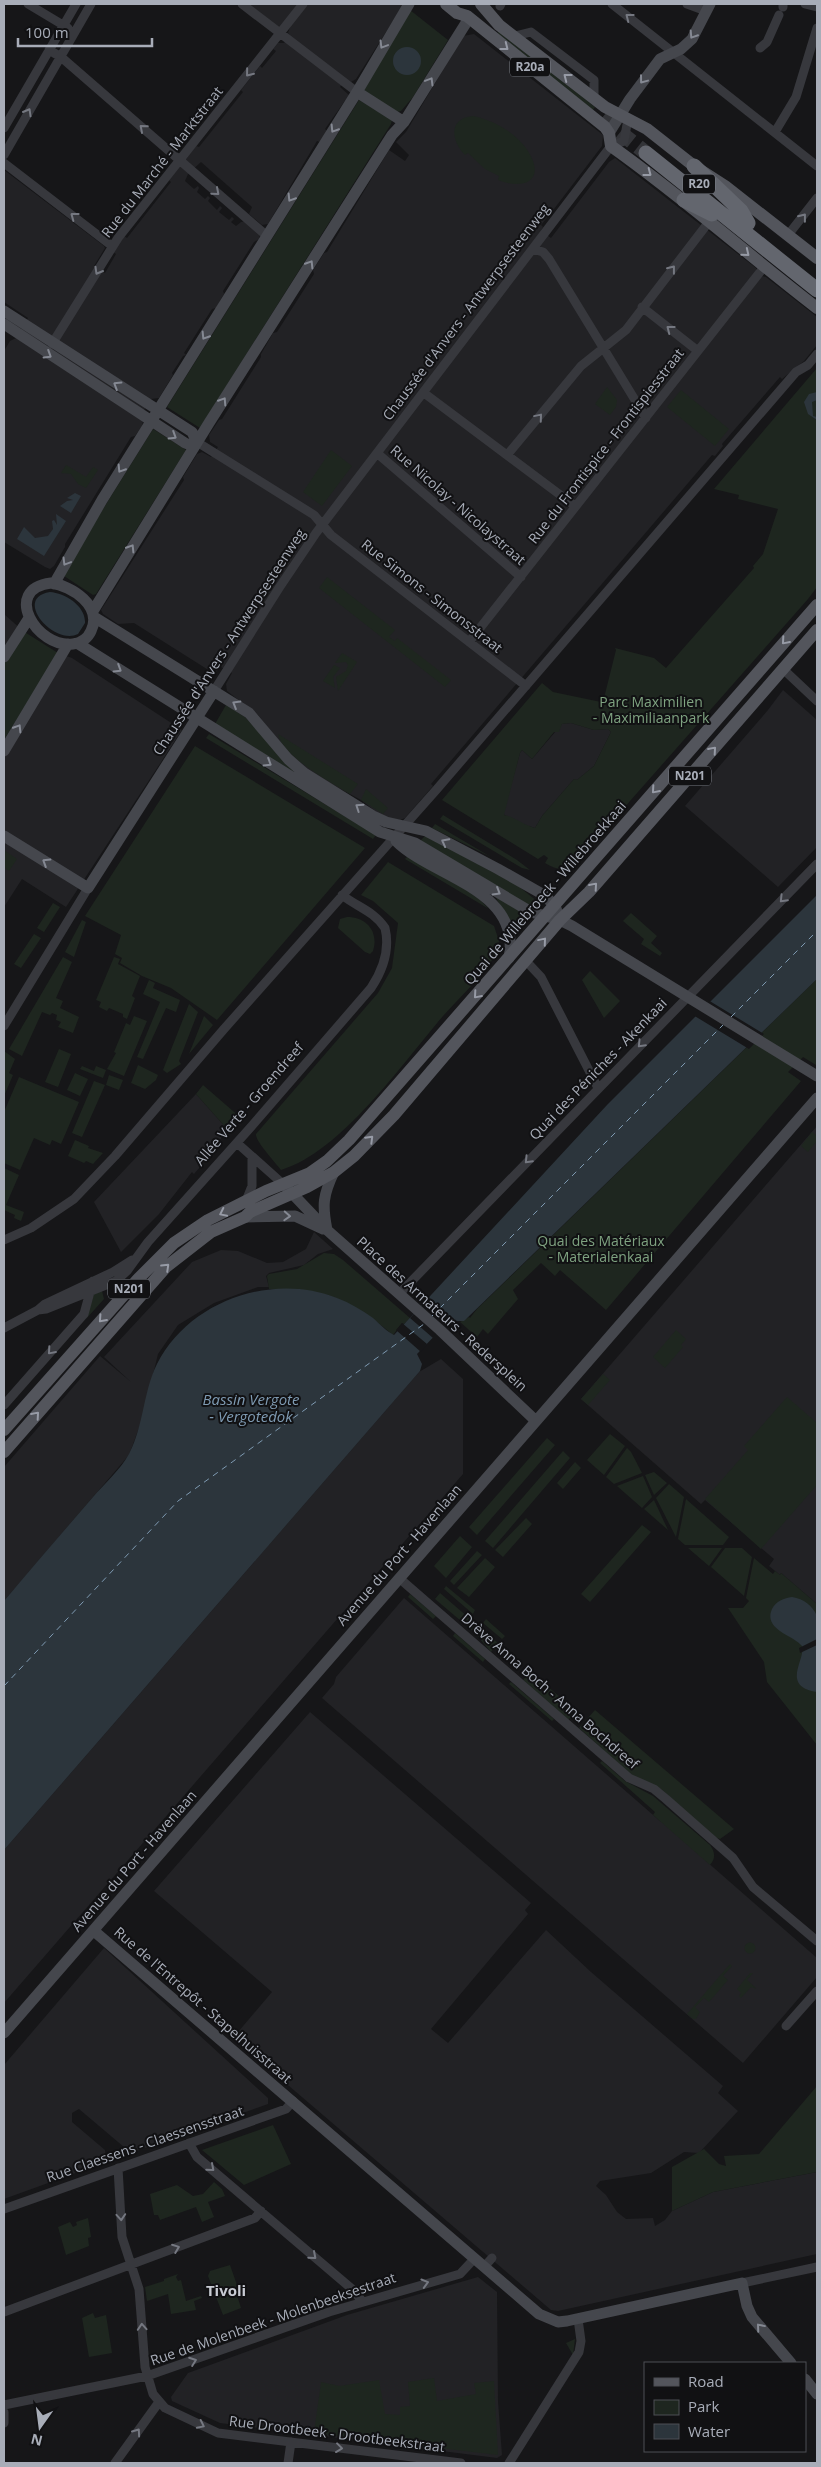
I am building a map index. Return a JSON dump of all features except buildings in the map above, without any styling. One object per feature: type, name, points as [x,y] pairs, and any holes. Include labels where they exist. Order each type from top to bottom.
[{"type":"highway","name":"R20","points":[[648,149],[817,281]]},
{"type":"highway","points":[[684,200],[742,224],[741,210],[694,166]]},
{"type":"main road","name":"R20a","points":[[446,4],[457,13],[467,16],[605,127],[609,133]]},
{"type":"main road","points":[[467,16],[472,14],[476,4]]},
{"type":"main road","name":"R20a","points":[[482,4],[499,24],[594,98],[624,118],[647,129],[694,166],[725,186],[817,258]]},
{"type":"main road","points":[[609,133],[611,146],[684,200],[708,223],[817,308]]},
{"type":"main road","name":"Quai de Willebroeck - Willebroekkaai","points":[[283,1184],[302,1177],[327,1161],[349,1140],[817,605]]},
{"type":"main road","name":"N201","points":[[4,1452],[166,1267],[211,1232],[334,1172],[354,1156],[394,1115],[560,920],[589,892],[817,630]]},
{"type":"main road","name":"N201","points":[[4,1430],[131,1286],[174,1243],[208,1220],[283,1184]]},
{"type":"street","points":[[28,4],[74,33]]},
{"type":"street","points":[[4,128],[76,4]]},
{"type":"street","points":[[4,155],[91,4]]},
{"type":"street","points":[[242,4],[264,20],[280,35],[357,92],[404,122]]},
{"type":"street","name":"Rue du Marché - Marktstraat","points":[[52,344],[112,246],[303,4]]},
{"type":"street","points":[[54,584],[77,541],[357,92],[408,4]]},
{"type":"street","points":[[612,4],[817,166]]},
{"type":"street","points":[[609,133],[624,118],[630,99],[660,59],[681,49],[692,38],[708,7],[687,4]]},
{"type":"street","points":[[805,4],[817,7]]},
{"type":"street","points":[[760,48],[767,42],[782,8]]},
{"type":"street","points":[[4,751],[73,644],[88,636],[93,625],[93,614],[197,442],[392,135],[404,122],[466,23],[467,16]]},
{"type":"street","points":[[775,132],[796,97],[817,28]]},
{"type":"street","points":[[49,50],[60,56],[267,236]]},
{"type":"street","name":"Chaussée d'Anvers - Antwerpsesteenweg","points":[[4,1026],[88,888],[279,588],[323,526],[611,146],[624,142],[624,118]]},
{"type":"street","points":[[4,163],[112,246]]},
{"type":"street","points":[[788,235],[817,198]]},
{"type":"street","points":[[508,454],[581,366],[626,330],[708,223]]},
{"type":"street","points":[[533,249],[543,252],[549,259],[646,418]]},
{"type":"street","name":"Rue du Frontispice - Frontispiesstraat","points":[[469,642],[764,268]]},
{"type":"street","points":[[642,307],[698,351]]},
{"type":"street","points":[[7,320],[52,344],[192,432],[197,442]]},
{"type":"street","points":[[7,320],[40,350],[143,413],[151,422],[185,443],[190,445],[197,442]]},
{"type":"street","points":[[4,1240],[31,1228],[74,1199],[115,1156],[526,686],[796,372],[808,365],[817,354]]},
{"type":"street","points":[[424,393],[575,506]]},
{"type":"street","name":"Rue Simons - Simonsstraat","points":[[197,442],[314,515],[331,535],[526,686]]},
{"type":"street","name":"Rue Nicolay - Nicolaystraat","points":[[378,454],[521,576]]},
{"type":"street","points":[[560,920],[554,906],[544,895],[426,831],[386,822],[373,816],[304,773],[288,759],[256,719],[93,614],[77,593],[54,584],[43,584],[29,596],[26,607],[29,618],[38,630],[49,638],[73,644],[380,832],[393,838],[415,843],[524,908],[544,917],[560,920],[798,1062],[817,1076]]},
{"type":"street","points":[[4,657],[29,618]]},
{"type":"street","points":[[783,669],[817,701]]},
{"type":"street","points":[[4,836],[88,888]]},
{"type":"street","points":[[393,838],[400,845],[489,900],[507,929],[511,945],[509,958]]},
{"type":"street","name":"Quai des Péniches - Akenkaai","points":[[399,1294],[817,864]]},
{"type":"street","name":"Allée Verte - Groendreef","points":[[38,1310],[116,1281],[127,1271],[134,1258],[237,1143],[371,988],[383,966],[386,943],[385,928],[373,914],[342,895]]},
{"type":"street","points":[[526,961],[541,977],[598,1088]]},
{"type":"street","name":"Avenue du Port - Havenlaan","points":[[4,2033],[817,1098]]},
{"type":"street","name":"Place des Armateurs - Redersplein","points":[[237,1143],[294,1193],[327,1230],[440,1330],[536,1421]]},
{"type":"street","points":[[246,1201],[253,1176],[252,1158]]},
{"type":"street","points":[[327,1230],[324,1212],[324,1192],[334,1172]]},
{"type":"street","name":"Place des Armateurs - Redersplein","points":[[245,1217],[295,1216],[327,1230]]},
{"type":"street","name":"Allée Verte - Groendreef","points":[[38,1310],[45,1304],[113,1272],[134,1258]]},
{"type":"street","points":[[4,1405],[84,1314],[93,1281]]},
{"type":"street","points":[[4,1328],[38,1310]]},
{"type":"street","name":"Drève Anna Boch - Anna Bochdreef","points":[[399,1578],[629,1778],[654,1789],[666,1799],[732,1858],[753,1888],[817,1941]]},
{"type":"street","name":"Rue de l'Entrepôt - Stapelhuisstraat","points":[[94,1931],[484,2268],[547,2319],[558,2322],[578,2319],[742,2283]]},
{"type":"street","points":[[786,2026],[817,1991]]},
{"type":"street","name":"Rue Claessens - Claessensstraat","points":[[4,2209],[286,2109],[292,2101]]},
{"type":"street","points":[[189,2143],[197,2156],[352,2289],[362,2302]]},
{"type":"street","points":[[4,2405],[147,2376],[139,2289],[122,2237],[118,2168]]},
{"type":"street","points":[[4,2312],[255,2218],[261,2212]]},
{"type":"street","points":[[484,2268],[492,2258]]},
{"type":"street","name":"Rue de Molenbeek - Molenbeeksestraat","points":[[159,2402],[153,2394],[147,2376],[362,2302],[460,2274],[474,2259]]},
{"type":"street","points":[[791,2362],[752,2317],[747,2306],[742,2283],[817,2267]]},
{"type":"street","points":[[508,2463],[579,2352],[581,2340],[578,2319]]},
{"type":"street","points":[[806,2380],[817,2394]]},
{"type":"street","points":[[115,2463],[159,2402]]},
{"type":"street","name":"Rue Drootbeek - Drootbeekstraat","points":[[159,2402],[165,2408],[218,2433],[460,2463]]},
{"type":"street","points":[[4,2412],[4,2423]]},
{"type":"street","points":[[288,2463],[290,2442]]},
{"type":"shaded area","points":[[249,4],[404,4],[356,79],[351,82],[346,79],[340,87],[349,95],[325,129],[327,131],[320,142],[317,141],[268,224],[262,225],[249,214],[252,207],[201,162],[188,174],[185,181],[194,189],[198,186],[197,192],[205,199],[208,196],[210,198],[208,201],[217,210],[220,206],[222,208],[219,212],[229,220],[232,217],[234,219],[231,222],[236,226],[246,221],[260,235],[259,239],[254,242],[223,291],[224,294],[216,308],[212,309],[184,353],[186,355],[183,356],[172,373],[173,375],[159,398],[151,399],[140,417],[143,421],[142,426],[135,436],[131,437],[65,544],[54,566],[50,569],[4,542],[4,351],[10,341],[16,338],[28,318],[4,302],[4,170],[104,246],[105,248],[94,266],[105,273],[116,254],[113,252],[124,236],[127,238],[171,182],[169,180],[196,146],[199,147],[243,92],[241,90],[260,66],[262,68],[276,51],[273,49],[278,43],[284,43],[290,36],[288,33],[290,27],[279,28]]},
{"type":"shaded area","points":[[474,34],[603,135],[602,146],[554,209],[551,216],[549,215],[541,225],[543,227],[541,231],[551,238],[609,162],[615,158],[756,268],[757,282],[762,276],[766,277],[817,317],[817,345],[804,361],[782,379],[780,377],[722,444],[723,446],[715,456],[712,455],[431,784],[433,786],[405,818],[400,820],[383,817],[361,800],[313,774],[287,752],[258,715],[227,691],[226,684],[232,673],[221,667],[216,672],[210,671],[134,623],[118,624],[103,614],[101,610],[184,480],[183,477],[197,454],[202,452],[211,457],[218,447],[210,442],[209,435],[219,420],[222,419],[261,357],[273,333],[277,332],[314,274],[313,270],[324,253],[327,252],[389,150],[405,161],[409,155],[396,142],[406,132],[463,36]]},
{"type":"shaded area","points":[[4,614],[23,631],[4,661]]},
{"type":"shaded area","points":[[58,653],[72,658],[182,730],[66,907],[22,879],[4,907],[4,740]]},
{"type":"shaded area","points":[[783,690],[817,720],[817,847],[778,887],[685,806]]},
{"type":"shaded area","points":[[571,723],[594,730],[608,729],[611,732],[594,766],[577,780],[574,779],[542,816],[535,828],[521,824],[503,814],[522,750],[532,759],[562,724]]},
{"type":"shaded area","points":[[196,1094],[228,1130],[218,1142],[220,1144],[194,1174],[192,1172],[159,1214],[121,1252],[94,1202]]},
{"type":"shaded area","points":[[817,1126],[817,1604],[781,1573],[780,1575],[769,1566],[774,1559],[705,1500],[701,1504],[581,1399]]},
{"type":"shaded area","points":[[314,1232],[333,1249],[318,1254],[304,1265],[269,1273],[266,1276],[269,1287],[258,1287],[214,1303],[178,1325],[158,1354],[142,1420],[129,1455],[4,1601],[4,1467],[100,1356],[131,1382],[104,1357],[192,1262],[221,1250],[238,1251],[267,1263],[283,1262],[306,1249]]},
{"type":"shaded area","points":[[441,1359],[463,1379],[463,1474],[4,2003],[4,1850],[419,1372]]},
{"type":"shaded area","points":[[404,1598],[660,1821],[702,1846],[706,1861],[817,1958],[817,1977],[743,2063],[322,1698],[334,1684],[336,1677]]},
{"type":"shaded area","points":[[310,1712],[531,1903],[525,1910],[528,1914],[431,2029],[448,2043],[546,1930],[591,1972],[723,2086],[718,2093],[738,2111],[699,2153],[684,2152],[651,2173],[600,2181],[596,2186],[606,2195],[617,2212],[626,2219],[653,2218],[655,2226],[665,2220],[672,2211],[713,2192],[817,2172],[817,2254],[558,2311],[551,2310],[233,2038],[272,1992],[154,1891]]},
{"type":"shaded area","points":[[104,1948],[268,2098],[268,2104],[131,2153],[79,2109],[72,2113],[72,2122],[105,2150],[106,2162],[4,2199],[4,2065]]},
{"type":"shaded area","points":[[478,2277],[497,2292],[498,2401],[502,2455],[497,2458],[220,2423],[172,2401],[171,2397],[188,2373],[347,2315]]},
{"type":"green space","points":[[410,10],[448,40],[413,97],[401,111],[397,112],[366,93],[364,89]]},
{"type":"green space","points":[[499,31],[595,107],[593,110],[497,34]]},
{"type":"green space","points":[[359,100],[392,120],[391,124],[200,428],[167,407]]},
{"type":"green space","points":[[473,116],[482,118],[509,131],[523,145],[529,152],[535,170],[534,176],[530,180],[525,183],[511,184],[498,180],[499,176],[485,169],[468,153],[465,155],[457,143],[454,131],[459,121]]},
{"type":"green space","name":"Parc Maximilien - Maximiliaanpark","points":[[817,368],[817,587],[808,599],[571,868],[561,869],[548,865],[545,863],[548,858],[544,855],[538,859],[442,800],[542,683],[553,692],[603,702],[615,648],[654,658],[666,668],[754,568],[753,566],[763,554],[778,509],[738,499],[739,495],[714,489]],"holes":[[[571,723],[594,730],[608,729],[611,732],[594,766],[577,780],[574,779],[542,816],[535,828],[504,815],[522,750],[532,759],[554,732],[559,732],[562,724]]]},
{"type":"green space","points":[[607,387],[617,400],[616,407],[610,415],[595,404]]},
{"type":"green space","points":[[681,390],[729,429],[715,446],[667,407]]},
{"type":"green space","points":[[153,429],[186,450],[96,594],[93,595],[64,576],[63,573]]},
{"type":"green space","points":[[331,450],[352,466],[322,506],[303,492]]},
{"type":"green space","points":[[66,465],[86,477],[93,467],[98,470],[86,488],[78,484],[71,474],[61,473]]},
{"type":"green space","points":[[327,577],[395,630],[389,637],[395,641],[397,638],[451,680],[445,687],[319,588]]},
{"type":"green space","points":[[23,631],[58,653],[4,740],[4,661]]},
{"type":"green space","points":[[342,653],[357,662],[338,691],[336,677],[346,671],[348,665],[346,662],[335,663]]},
{"type":"green space","points":[[334,665],[340,668],[333,677],[335,688],[323,681]]},
{"type":"green space","points":[[226,705],[245,717],[297,774],[215,724]]},
{"type":"green space","points":[[209,734],[376,835],[373,839],[206,738]]},
{"type":"green space","points":[[278,734],[358,784],[350,794],[319,776],[288,751]]},
{"type":"green space","points":[[195,746],[365,848],[217,1020],[171,988],[142,976],[120,963],[122,958],[115,954],[121,935],[85,916]]},
{"type":"green space","points":[[366,789],[388,808],[383,814],[361,800]]},
{"type":"green space","points":[[443,815],[517,860],[530,870],[522,868],[440,819]]},
{"type":"green space","points":[[435,824],[491,857],[432,828]]},
{"type":"green space","points":[[425,836],[517,885],[538,902],[532,909],[420,841]]},
{"type":"green space","points":[[4,850],[17,859],[9,871],[4,867]]},
{"type":"green space","points":[[409,855],[474,894],[489,909],[405,859]]},
{"type":"green space","points":[[388,862],[494,926],[499,941],[497,952],[479,977],[443,1016],[390,1081],[348,1126],[326,1145],[304,1160],[281,1170],[262,1146],[256,1134],[378,993],[392,968],[398,923],[373,901],[361,895]]},
{"type":"green space","points":[[495,896],[527,915],[518,926],[512,928]]},
{"type":"green space","points":[[53,903],[60,907],[44,932],[37,928]]},
{"type":"green space","points":[[631,913],[657,936],[651,943],[662,953],[660,956],[641,944],[644,939],[623,921]]},
{"type":"green space","points":[[347,917],[360,920],[370,927],[373,932],[374,944],[373,951],[370,954],[365,952],[338,928],[340,919]]},
{"type":"green space","points":[[82,920],[86,922],[74,957],[65,952]]},
{"type":"green space","points":[[34,934],[41,938],[21,968],[14,964]]},
{"type":"green space","points":[[63,957],[72,962],[56,998],[63,1001],[60,1008],[79,1017],[73,1033],[58,1027],[61,1022],[56,1020],[57,1015],[42,1012],[22,1056],[9,1049]]},
{"type":"green space","points":[[114,957],[120,959],[118,964],[140,976],[132,996],[135,998],[127,1019],[123,1017],[123,1014],[109,1008],[107,1011],[99,1007],[101,1002],[96,1000]]},
{"type":"green space","points":[[590,971],[620,1001],[604,1018],[582,980]]},
{"type":"green space","name":"Quai des Matériaux - Materialenkaai","points":[[817,979],[817,1064],[803,1057],[788,1072],[801,1081],[606,1310],[560,1270],[555,1276],[541,1263],[513,1290],[518,1299],[488,1334],[483,1329],[477,1337],[460,1322],[470,1318],[477,1309]]},
{"type":"green space","points":[[149,980],[155,983],[153,988],[180,1000],[176,1012],[166,1008],[143,1059],[137,1057],[160,1002],[143,994]]},
{"type":"green space","points":[[189,1004],[198,1012],[179,1061],[181,1064],[167,1073],[163,1070]]},
{"type":"green space","points":[[134,1016],[147,1021],[124,1076],[107,1069],[116,1053],[114,1052],[126,1023],[130,1025]]},
{"type":"green space","points":[[204,1016],[213,1025],[189,1054]]},
{"type":"green space","points":[[59,1049],[71,1054],[58,1087],[45,1082]]},
{"type":"green space","points":[[4,1051],[15,1059],[9,1073],[13,1075],[4,1096]]},
{"type":"green space","points":[[138,1065],[158,1075],[156,1080],[145,1089],[131,1083]]},
{"type":"green space","points":[[82,1066],[94,1071],[96,1066],[106,1070],[103,1078],[80,1069]]},
{"type":"green space","points":[[75,1073],[88,1079],[80,1096],[67,1090]]},
{"type":"green space","points":[[109,1075],[123,1080],[119,1090],[106,1085]]},
{"type":"green space","points":[[19,1077],[79,1102],[61,1144],[52,1140],[50,1145],[34,1138],[20,1170],[4,1163],[4,1112]]},
{"type":"green space","points":[[94,1081],[105,1085],[82,1137],[72,1133]]},
{"type":"green space","points":[[203,1085],[241,1118],[228,1130],[196,1094]]},
{"type":"green space","points":[[812,1132],[817,1136],[817,1141],[808,1152],[801,1146]]},
{"type":"green space","points":[[75,1140],[89,1146],[88,1148],[103,1153],[93,1164],[86,1161],[84,1163],[68,1156]]},
{"type":"green space","points":[[4,1168],[19,1175],[6,1205],[24,1212],[21,1221],[14,1218],[15,1215],[4,1210]]},
{"type":"green space","points":[[324,1253],[334,1254],[343,1260],[410,1318],[404,1324],[402,1323],[393,1335],[362,1312],[328,1295],[269,1289],[267,1276],[269,1274],[297,1269]]},
{"type":"green space","points":[[102,1291],[104,1299],[86,1319],[94,1294]]},
{"type":"green space","points":[[676,1330],[686,1339],[681,1345],[683,1347],[665,1368],[653,1357]]},
{"type":"green space","points":[[603,1374],[610,1380],[588,1405],[581,1399]]},
{"type":"green space","points":[[787,1397],[817,1423],[817,1485],[761,1549],[705,1499],[748,1450],[744,1446]]},
{"type":"green space","points":[[610,1434],[625,1446],[604,1475],[587,1460]]},
{"type":"green space","points":[[547,1438],[555,1445],[477,1535],[469,1527]]},
{"type":"green space","points":[[627,1448],[642,1473],[614,1484],[606,1477]]},
{"type":"green space","points":[[563,1451],[570,1458],[493,1548],[485,1541]]},
{"type":"green space","points":[[575,1462],[581,1468],[563,1489],[557,1483]]},
{"type":"green space","points":[[654,1472],[667,1483],[654,1495],[645,1475]]},
{"type":"green space","points":[[643,1476],[652,1497],[642,1508],[617,1486]]},
{"type":"green space","points":[[669,1484],[684,1497],[676,1537],[656,1498]]},
{"type":"green space","points":[[686,1499],[729,1537],[723,1545],[685,1545],[678,1539]]},
{"type":"green space","points":[[654,1500],[668,1530],[644,1509]]},
{"type":"green space","points":[[526,1518],[532,1524],[503,1557],[495,1550]]},
{"type":"green space","points":[[642,1525],[651,1532],[590,1602],[581,1594]]},
{"type":"green space","points":[[460,1536],[472,1547],[446,1578],[434,1566]]},
{"type":"green space","points":[[688,1548],[722,1548],[709,1566]]},
{"type":"green space","points":[[725,1548],[742,1548],[752,1557],[744,1596],[711,1567]]},
{"type":"green space","points":[[477,1551],[482,1555],[454,1585],[450,1581]]},
{"type":"green space","points":[[485,1558],[495,1567],[469,1597],[457,1588]]},
{"type":"green space","points":[[754,1558],[773,1574],[775,1571],[780,1575],[781,1573],[817,1604],[817,1745],[767,1682],[764,1662],[728,1608],[743,1608],[749,1601],[746,1598]]},
{"type":"green space","points":[[446,1586],[475,1610],[473,1614],[444,1589]]},
{"type":"green space","points":[[440,1593],[498,1643],[491,1652],[474,1632],[435,1599]]},
{"type":"green space","points":[[410,1594],[436,1616],[433,1619],[408,1597]]},
{"type":"green space","points":[[486,1619],[505,1636],[502,1639],[483,1623]]},
{"type":"green space","points":[[455,1633],[485,1659],[483,1662],[453,1636]]},
{"type":"green space","points":[[531,1672],[576,1711],[568,1720],[523,1680]]},
{"type":"green space","points":[[511,1682],[554,1719],[552,1721],[509,1684]]},
{"type":"green space","points":[[595,1710],[734,1829],[720,1839],[715,1837],[661,1789],[636,1778],[628,1772],[579,1728]]},
{"type":"green space","points":[[602,1761],[625,1781],[653,1796],[710,1845],[714,1855],[710,1865],[653,1815],[655,1812],[600,1763]]},
{"type":"green space","points":[[750,1942],[756,1948],[750,1954],[744,1948]]},
{"type":"green space","points":[[730,1964],[732,1966],[723,1976],[728,1980],[709,2002],[704,1998],[695,2007],[700,2012],[696,2019],[693,2019],[687,2014]]},
{"type":"green space","points":[[750,1973],[753,1973],[747,1980],[757,1989],[751,1987],[741,1998],[739,1996],[741,1993],[737,1989]]},
{"type":"green space","points":[[817,2086],[817,2172],[713,2192],[672,2211],[672,2167],[704,2149],[719,2164],[726,2166],[724,2156],[759,2154]]},
{"type":"green space","points":[[273,2125],[291,2164],[244,2185],[202,2150]]},
{"type":"green space","points":[[214,2182],[222,2189],[225,2196],[208,2202],[214,2217],[202,2222],[196,2207],[160,2220],[158,2215],[154,2215],[150,2194],[177,2185],[193,2196],[203,2194]]},
{"type":"green space","points":[[88,2218],[91,2237],[88,2238],[89,2246],[66,2255],[58,2227],[70,2222],[73,2227],[77,2225],[76,2222]]},
{"type":"green space","points":[[230,2265],[237,2285],[235,2289],[241,2308],[223,2315],[208,2276],[210,2271]]},
{"type":"green space","points":[[178,2274],[176,2277],[178,2281],[181,2280],[186,2301],[201,2296],[202,2298],[194,2301],[196,2310],[171,2314],[168,2294],[147,2301],[145,2287]]},
{"type":"green space","points":[[93,2313],[95,2318],[106,2315],[112,2353],[89,2357],[82,2318]]},
{"type":"green space","points":[[575,2339],[573,2355],[566,2343]]},
{"type":"green space","points":[[434,2378],[437,2401],[476,2394],[474,2383],[494,2381],[498,2455],[314,2433],[321,2382],[339,2386],[379,2380],[385,2414],[400,2415],[400,2407],[410,2406],[408,2382]]},
{"type":"water","points":[[407,47],[417,51],[421,61],[417,71],[407,75],[397,71],[393,61],[397,51]]},
{"type":"water","points":[[817,392],[817,400],[812,402],[813,416],[817,417],[817,420],[808,414],[804,402],[809,394]]},
{"type":"water","points":[[75,493],[81,496],[71,513],[60,506],[67,501],[73,500],[67,498]]},
{"type":"water","points":[[56,514],[66,521],[44,556],[17,539],[24,527],[35,538],[48,536],[53,529],[52,521],[54,520],[57,525]]},
{"type":"water","points":[[50,592],[68,598],[82,611],[85,623],[78,634],[68,636],[58,633],[41,620],[36,611],[35,603],[39,596]]},
{"type":"water","name":"Bassin Vergote - Vergotedok","points":[[817,895],[817,979],[464,1321],[449,1321],[417,1354],[422,1364],[420,1371],[4,1850],[4,1601],[126,1460],[138,1432],[152,1375],[171,1342],[189,1323],[211,1309],[235,1298],[260,1291],[286,1288],[312,1291],[342,1300],[369,1315],[394,1335],[607,1105]]},
{"type":"water","points":[[792,1597],[807,1603],[817,1616],[817,1692],[806,1689],[797,1678],[802,1646],[775,1627],[770,1616],[776,1604],[781,1600]]},
{"type":"pier","points":[[708,1000],[764,1034],[749,1049],[693,1015]]},
{"type":"pier","points":[[424,1303],[447,1323],[433,1338],[410,1318]]},
{"type":"pier","points":[[402,1323],[427,1344],[421,1352],[396,1330]]},
{"type":"pier","points":[[817,1639],[817,1645],[800,1653],[799,1648]]},
{"type":"ferry route","points":[[731,1017],[817,931]]},
{"type":"ferry route","points":[[432,1316],[723,1025]]},
{"type":"ferry route","points":[[4,1686],[178,1501],[424,1324]]},
{"type":"tunnel","points":[[602,118],[646,153]]},
{"type":"district","name":"Tivoli","points":[[226,2291]]}]
